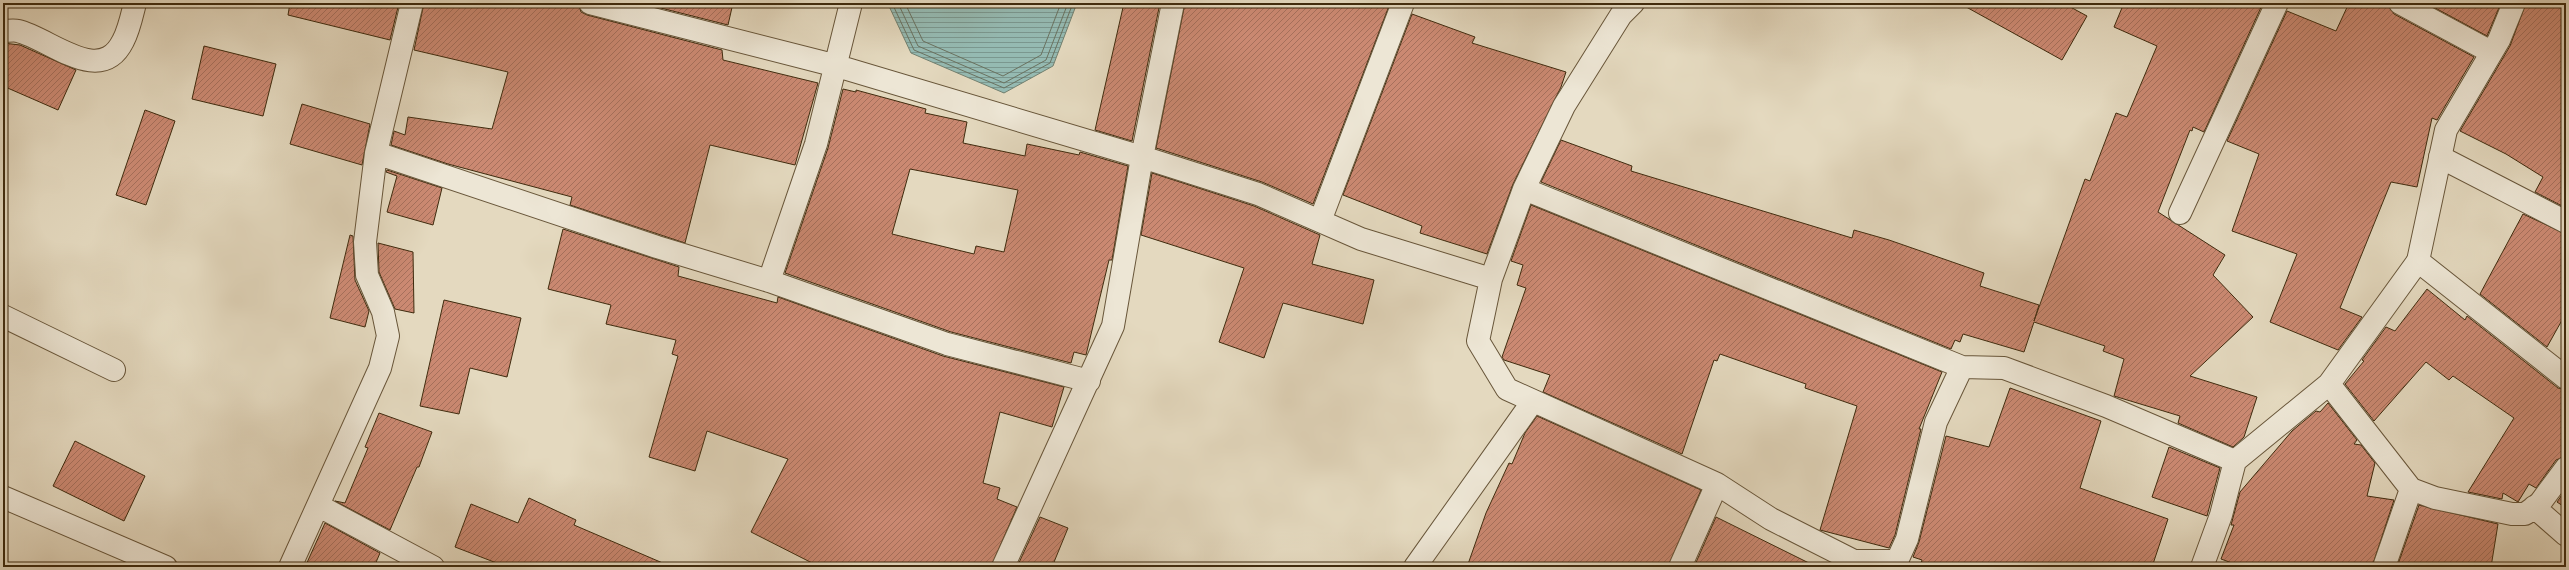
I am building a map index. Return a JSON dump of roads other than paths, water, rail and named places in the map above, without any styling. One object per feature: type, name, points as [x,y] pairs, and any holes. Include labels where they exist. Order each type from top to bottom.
[{"type":"street","points":[[3,31],[17,30],[35,37],[78,59],[94,62],[111,58],[123,41],[135,3]]},
{"type":"street","points":[[290,567],[319,506],[380,368],[388,336],[383,312],[367,275],[365,242],[376,153],[412,3]]},
{"type":"street","points":[[590,3],[646,9],[1142,157],[1258,194],[1361,239],[1491,279]]},
{"type":"street","points":[[769,282],[816,144],[837,66],[851,3]]},
{"type":"street","points":[[1003,567],[1113,326],[1142,157],[1174,3]]},
{"type":"street","points":[[1320,221],[1403,3]]},
{"type":"street","points":[[1633,3],[1621,15],[1564,106],[1524,189],[1491,279],[1478,341],[1507,389],[1717,484],[1771,518],[1854,561],[1897,561],[1907,539],[1936,422],[1962,367]]},
{"type":"street","points":[[2180,213],[2277,3]]},
{"type":"street","points":[[2400,3],[2491,52]]},
{"type":"street","points":[[2202,567],[2221,515],[2234,461],[2328,384],[2418,261],[2446,130],[2499,40],[2514,3]]},
{"type":"street","points":[[376,153],[657,247],[769,282],[947,344],[1089,380]]},
{"type":"street","points":[[2440,158],[2566,222]]},
{"type":"street","points":[[1524,189],[1962,367],[2004,368],[2106,406],[2234,461]]},
{"type":"street","points":[[2418,261],[2566,378]]},
{"type":"street","points":[[3,316],[114,370]]},
{"type":"street","points":[[2328,384],[2411,489],[2435,498],[2512,514],[2525,514],[2540,503],[2566,468]]},
{"type":"street","points":[[1415,567],[1533,401]]},
{"type":"street","points":[[1680,567],[1717,484]]},
{"type":"street","points":[[2384,567],[2411,489]]},
{"type":"street","points":[[3,497],[166,567]]},
{"type":"street","points":[[319,506],[433,567]]},
{"type":"street","points":[[2534,507],[2566,535]]},
{"type":"water","points":[[1077,3],[1053,66],[1004,93],[911,53],[888,4]]}]
